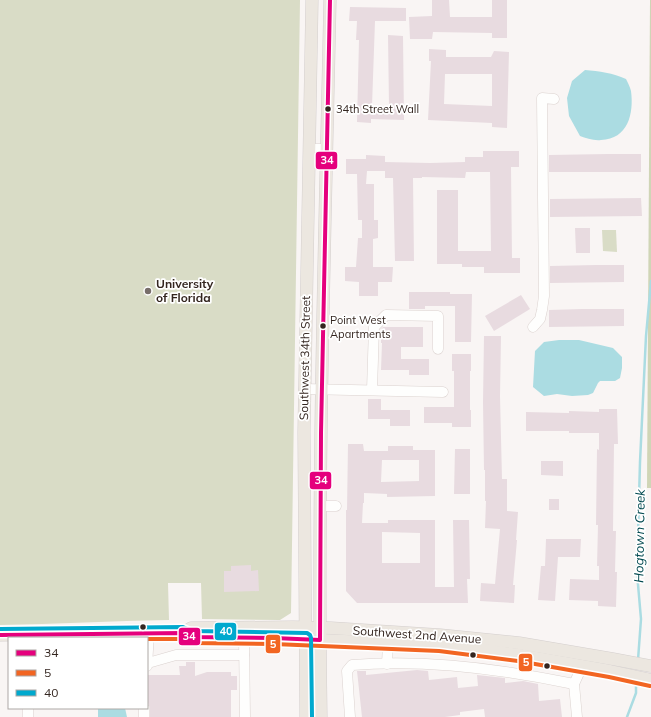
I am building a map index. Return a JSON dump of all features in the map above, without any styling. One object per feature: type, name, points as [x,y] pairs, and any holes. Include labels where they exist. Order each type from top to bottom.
[{"type":"main road","name":"Southwest 34th Street","points":[[306,717],[304,389],[312,0]]},
{"type":"main road","name":"Southwest 34th Street","points":[[321,717],[320,506],[330,0]]},
{"type":"main road","name":"Southwest 2nd Avenue","points":[[183,633],[191,628],[320,634],[440,635],[519,643],[651,666]]},
{"type":"main road","name":"Southwest 2nd Avenue","points":[[0,634],[29,636],[183,633],[190,637],[274,638],[305,633]]},
{"type":"main road","name":"Southwest 2nd Avenue","points":[[320,634],[388,643],[439,645],[482,650],[610,671],[651,680]]},
{"type":"main road","points":[[579,666],[581,654]]},
{"type":"street","points":[[533,327],[540,319],[544,296],[542,98],[554,98]]},
{"type":"street","points":[[309,149],[326,149]]},
{"type":"street","points":[[372,390],[374,326],[386,315],[438,316],[438,349]]},
{"type":"street","points":[[304,389],[442,392]]},
{"type":"street","points":[[320,506],[336,506]]},
{"type":"street","points":[[148,648],[149,633]]},
{"type":"street","points":[[244,638],[245,717]]},
{"type":"street","points":[[387,664],[388,643]]},
{"type":"street","points":[[148,664],[176,655],[244,655]]},
{"type":"street","points":[[350,717],[347,671],[352,665],[433,664],[545,678],[574,684]]},
{"type":"street","points":[[577,717],[574,684],[579,666]]},
{"type":"green space","name":"University of Florida","points":[[0,0],[300,0],[291,613],[280,620],[202,619],[201,583],[168,583],[169,620],[0,625]]},
{"type":"green space","points":[[650,0],[651,488],[647,488]]},
{"type":"green space","points":[[602,230],[616,230],[617,252],[603,251]]},
{"type":"water","points":[[585,70],[606,73],[626,79],[630,88],[632,100],[630,116],[627,124],[618,135],[610,139],[596,140],[580,136],[569,116],[567,98],[572,81]]},
{"type":"water","points":[[579,340],[613,348],[622,357],[620,378],[615,381],[600,381],[593,393],[588,395],[572,396],[557,394],[544,396],[533,387],[535,351],[544,342]]},
{"type":"water","points":[[98,709],[125,709],[127,717],[98,717]]},
{"type":"building","points":[[432,0],[449,0],[450,17],[492,17],[492,0],[507,0],[507,38],[492,38],[492,33],[433,32],[432,39],[410,39],[409,17],[432,16]]},
{"type":"building","points":[[350,7],[406,8],[406,21],[375,21],[372,106],[389,106],[388,35],[403,36],[404,120],[371,119],[371,123],[357,122],[359,40],[356,40],[357,21],[349,21]]},
{"type":"building","points":[[429,49],[446,50],[446,57],[491,57],[494,51],[509,52],[507,128],[492,127],[492,123],[428,120],[431,61],[429,61]],"holes":[[[445,74],[492,74],[492,106],[444,104]]]},
{"type":"building","points":[[483,151],[519,151],[519,167],[511,167],[512,258],[520,258],[520,273],[484,273],[484,267],[462,267],[462,264],[437,264],[437,190],[458,190],[458,251],[491,251],[490,172],[466,172],[465,178],[413,178],[414,261],[395,261],[393,178],[385,178],[385,171],[367,171],[366,184],[374,184],[374,220],[378,220],[378,238],[373,239],[373,267],[393,267],[392,282],[378,282],[378,296],[359,296],[359,282],[345,281],[345,267],[356,267],[358,238],[362,238],[362,220],[358,220],[357,174],[346,174],[346,159],[366,159],[366,155],[385,156],[385,162],[465,162],[465,157],[483,157]]},
{"type":"building","points":[[641,154],[641,172],[549,172],[549,155]]},
{"type":"building","points":[[641,198],[642,216],[550,217],[550,199]]},
{"type":"building","points":[[575,228],[590,228],[590,253],[576,253]]},
{"type":"building","points":[[624,265],[624,282],[550,283],[550,266]]},
{"type":"building","points":[[409,292],[450,292],[450,294],[472,294],[471,342],[455,342],[455,306],[425,306],[425,309],[409,309]]},
{"type":"building","points":[[521,295],[530,309],[494,331],[485,316]]},
{"type":"building","points":[[624,309],[624,326],[549,327],[549,310]]},
{"type":"building","points":[[383,327],[423,327],[423,347],[401,347],[401,359],[429,359],[429,375],[409,375],[409,370],[381,370],[381,329]]},
{"type":"building","points":[[484,336],[501,336],[500,396],[502,479],[507,479],[507,511],[518,512],[513,585],[515,585],[514,603],[480,601],[481,583],[495,584],[500,529],[485,528],[486,501],[483,402]]},
{"type":"building","points":[[452,354],[471,354],[471,427],[452,427],[452,423],[424,423],[424,407],[454,407],[454,371],[452,371]]},
{"type":"building","points":[[368,399],[381,399],[381,410],[410,410],[410,426],[390,426],[390,419],[368,419]]},
{"type":"building","points":[[599,409],[617,409],[618,444],[614,444],[613,531],[616,531],[616,607],[598,606],[598,601],[569,600],[570,579],[599,580],[599,566],[597,566],[598,525],[596,525],[597,449],[599,450],[599,433],[526,431],[526,412],[599,412]]},
{"type":"building","points":[[348,444],[363,444],[364,451],[388,451],[388,446],[413,446],[413,450],[435,450],[435,496],[387,497],[387,494],[364,493],[362,523],[388,523],[388,520],[435,520],[435,587],[454,587],[453,520],[469,520],[470,579],[467,579],[468,603],[357,603],[346,591]],"holes":[[[382,460],[419,460],[419,481],[381,482]],[[382,532],[420,533],[420,563],[382,563]]]},
{"type":"building","points":[[455,449],[470,449],[470,494],[454,494]]},
{"type":"building","points":[[541,461],[563,461],[563,476],[541,475]]},
{"type":"building","points":[[549,499],[559,499],[559,510],[549,510]]},
{"type":"building","points":[[546,539],[581,539],[580,557],[558,557],[555,601],[538,600],[541,566],[545,566]]},
{"type":"building","points":[[251,565],[251,571],[258,570],[259,591],[224,592],[224,571],[231,571],[231,566]]},
{"type":"building","points":[[186,662],[195,662],[195,676],[207,672],[231,672],[231,676],[237,676],[237,690],[231,690],[231,717],[150,717],[150,708],[148,703],[148,675],[180,675],[179,666],[186,666]]},
{"type":"building","points":[[417,670],[428,671],[429,680],[457,677],[458,688],[478,686],[477,675],[505,678],[505,683],[523,681],[538,684],[539,701],[560,699],[562,717],[485,717],[484,709],[460,712],[460,715],[445,717],[362,717],[357,671],[366,671],[366,675]]},
{"type":"waterway","name":"Hogtown Creek","points":[[638,660],[641,619],[637,573],[640,462],[646,336],[651,281]]},
{"type":"waterway","name":"Hogtown Creek","points":[[627,717],[636,693],[636,681]]},
{"type":"transit line","name":"34","points":[[0,635],[183,633],[190,637],[320,640],[321,433],[330,0]]},
{"type":"transit line","name":"40","points":[[0,629],[183,627],[192,631],[307,633],[311,638],[312,717]]},
{"type":"transit line","name":"5","points":[[148,639],[181,639],[190,643],[274,644],[439,651],[518,661],[609,677],[650,686]]},
{"type":"place","name":"34th Street Wall","points":[[328,109]]},
{"type":"place","name":"University of Florida","points":[[148,291]]},
{"type":"place","name":"Point West Apartments","points":[[323,326]]}]
